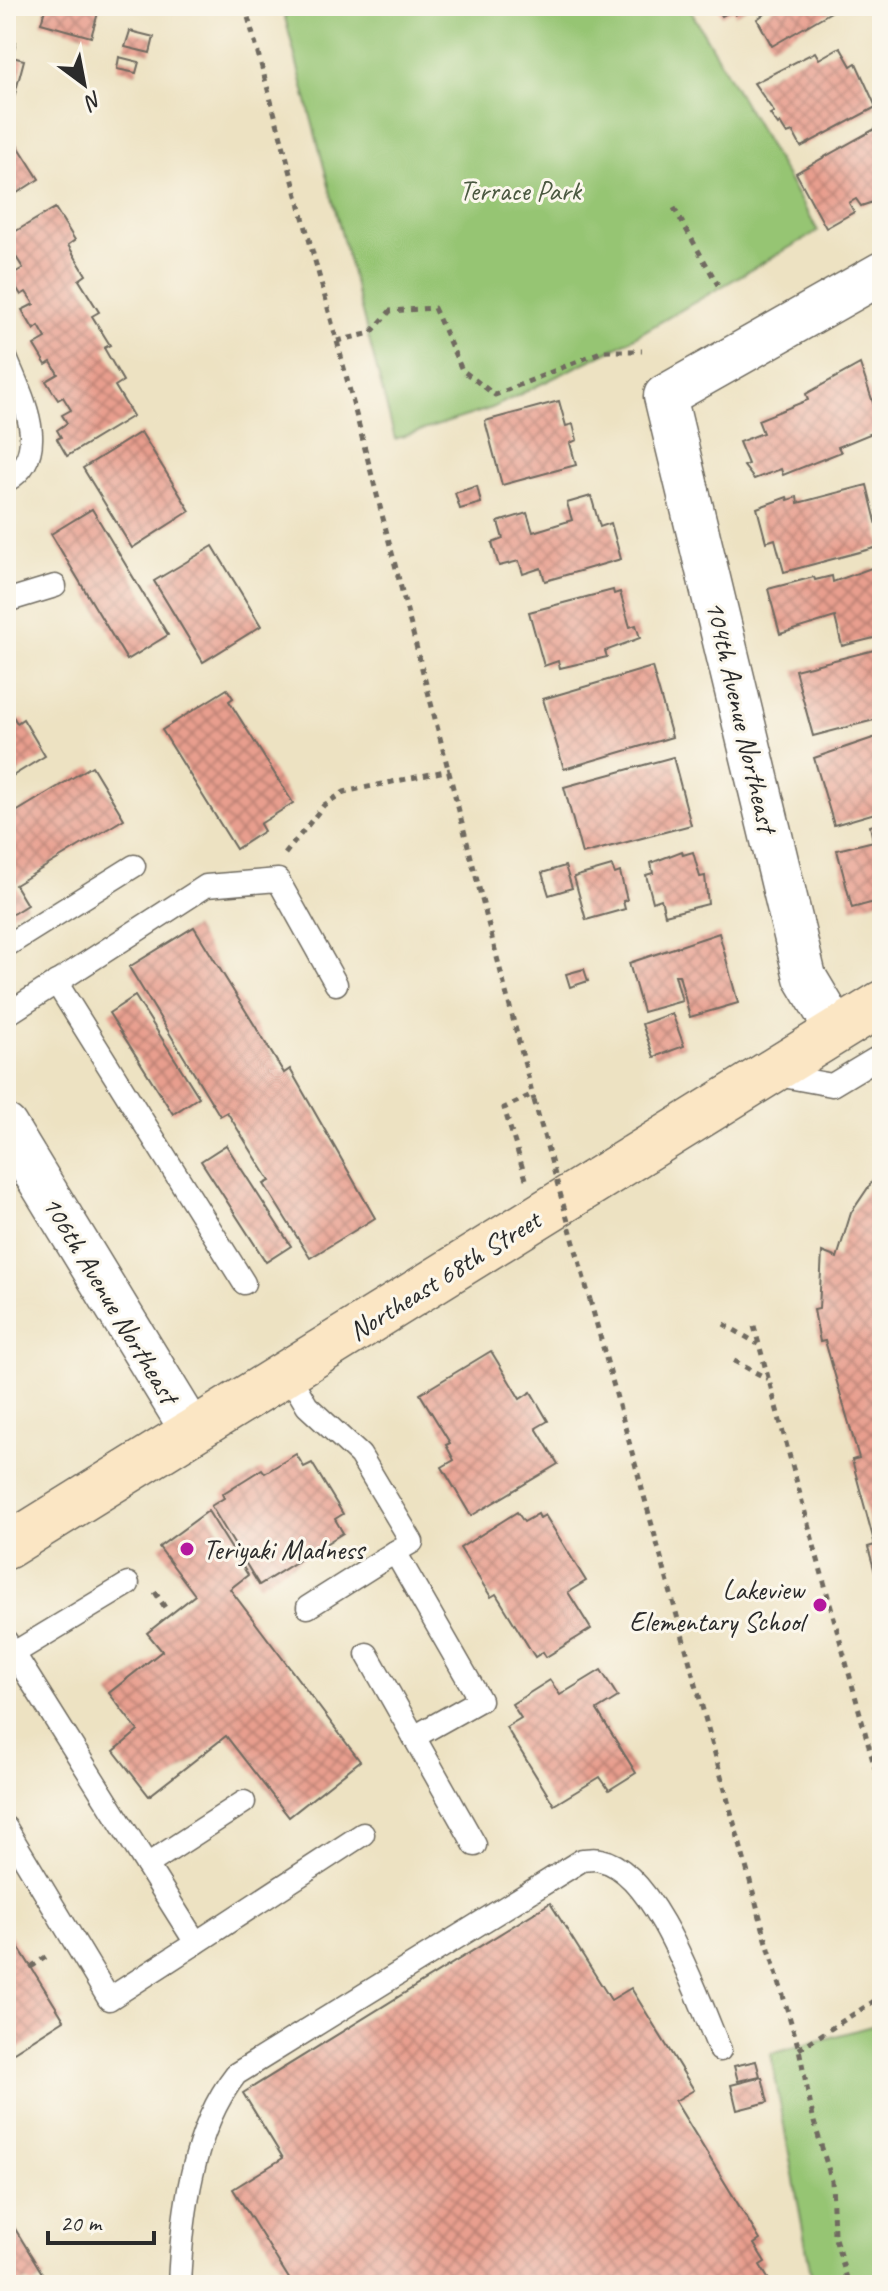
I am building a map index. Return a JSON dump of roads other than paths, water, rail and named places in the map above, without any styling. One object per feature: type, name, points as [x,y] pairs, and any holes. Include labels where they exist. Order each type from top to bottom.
[{"type":"main road","name":"Northeast 68th Street","points":[[6,1547],[882,1003]]},
{"type":"street","name":"104th Avenue Northeast","points":[[836,1029],[805,977],[665,396],[882,273]]},
{"type":"street","name":"106th Avenue Northeast","points":[[6,1126],[192,1431]]},
{"type":"lane","points":[[6,358],[33,427],[30,453],[18,474],[6,481]]},
{"type":"lane","points":[[6,601],[55,586]]},
{"type":"lane","points":[[6,946],[134,866]]},
{"type":"lane","points":[[6,1015],[206,886],[278,880],[336,984]]},
{"type":"lane","points":[[56,982],[244,1283]]},
{"type":"lane","points":[[767,1073],[832,1085],[882,1055]]},
{"type":"lane","points":[[287,1372],[307,1406],[360,1455],[412,1542],[308,1607]]},
{"type":"lane","points":[[395,1552],[480,1700],[414,1737]]},
{"type":"lane","points":[[128,1584],[10,1647],[196,1943]]},
{"type":"lane","points":[[367,1654],[475,1845]]},
{"type":"lane","points":[[147,1865],[244,1802]]},
{"type":"lane","points":[[6,1828],[109,1999],[363,1834]]},
{"type":"lane","points":[[179,2285],[182,2227],[198,2162],[216,2100],[236,2074],[582,1860],[601,1860],[626,1872],[661,1914],[720,2050]]},
{"type":"place","name":"Teriyaki Madness","points":[[187,1549]]},
{"type":"place","name":"Lakeview Elementary School","points":[[820,1605]]},
{"type":"park label","name":"Terrace Park","points":[[520,190]]}]
